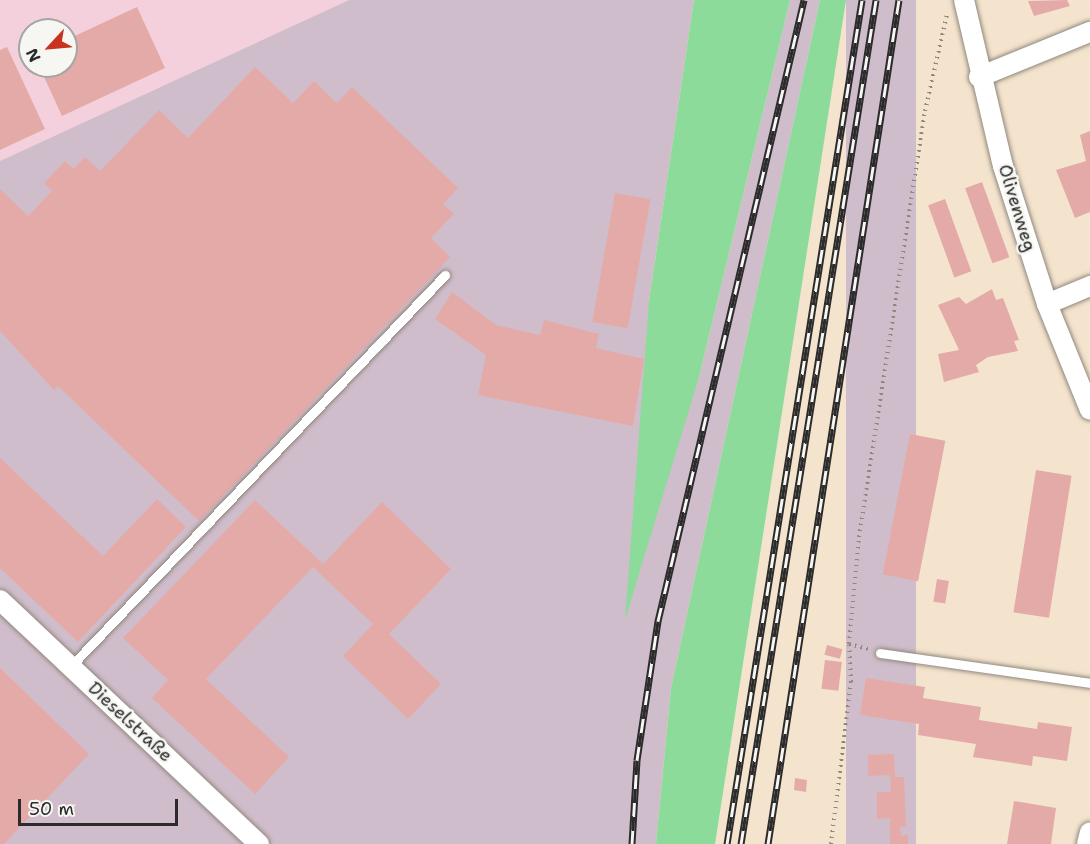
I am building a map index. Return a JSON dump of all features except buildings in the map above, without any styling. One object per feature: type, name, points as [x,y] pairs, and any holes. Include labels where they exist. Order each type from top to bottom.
[{"type":"street","name":"Olivenweg","points":[[958,2],[1047,304],[1090,410]]},
{"type":"street","points":[[979,77],[1090,32]]},
{"type":"street","points":[[1047,304],[1090,286]]},
{"type":"street","name":"Dieselstraße","points":[[0,600],[259,844]]},
{"type":"street","points":[[1087,844],[1090,832]]},
{"type":"lane","points":[[71,666],[445,275]]},
{"type":"lane","points":[[880,653],[1090,683]]},
{"type":"path","points":[[831,844],[851,682],[849,644],[859,537],[925,111],[940,33],[958,2]]},
{"type":"shaded area","points":[[0,0],[349,0],[0,161]]},
{"type":"shaded area","points":[[349,0],[694,0],[649,301],[699,377],[790,0],[820,0],[671,688],[656,844],[0,844],[0,161]]},
{"type":"shaded area","points":[[846,0],[916,0],[916,844],[846,844]]},
{"type":"green space","points":[[694,0],[790,0],[699,377],[625,620],[649,301]]},
{"type":"green space","points":[[820,0],[846,0],[715,844],[656,844],[671,688]]},
{"type":"railway","points":[[632,844],[637,760],[658,621],[804,0]]},
{"type":"railway","points":[[727,844],[862,0]]},
{"type":"railway","points":[[741,844],[876,0]]},
{"type":"railway","points":[[768,844],[899,0]]}]
